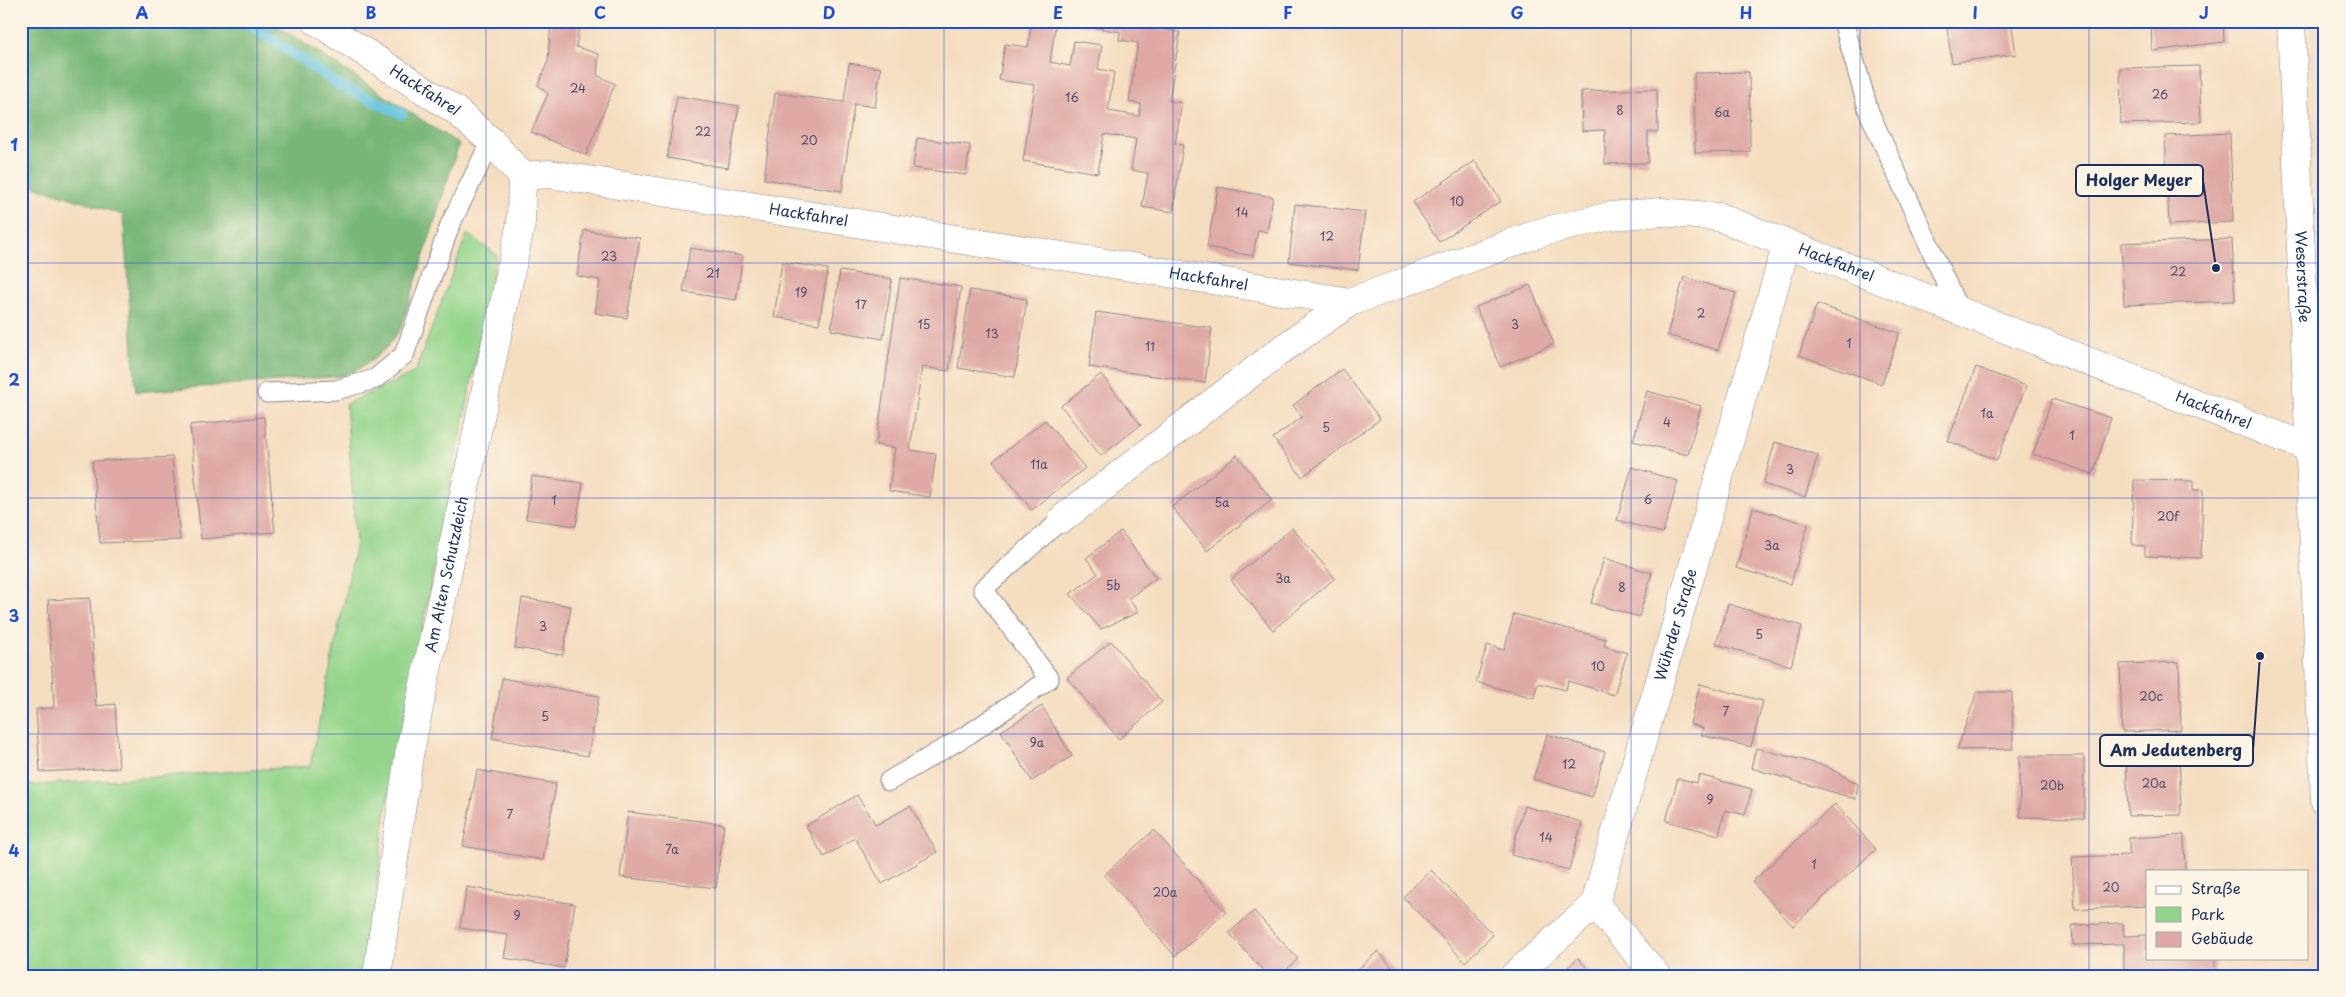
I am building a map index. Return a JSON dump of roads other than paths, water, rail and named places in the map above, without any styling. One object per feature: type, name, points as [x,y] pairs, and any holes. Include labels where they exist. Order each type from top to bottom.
[{"type":"street","name":"Hackfahrel","points":[[316,21],[455,110],[491,140],[522,176],[560,176],[1350,302]]},
{"type":"street","name":"Weserstraße","points":[[2291,21],[2318,450],[2325,802]]},
{"type":"street","name":"Am Alten Schutzdeich","points":[[377,976],[408,755],[521,223],[522,176]]},
{"type":"street","name":"Hackfahrel","points":[[1062,518],[1281,350],[1350,302],[1542,232],[1610,216],[1662,212],[1719,217],[2318,450]]},
{"type":"street","name":"Wührder Straße","points":[[1595,904],[1787,243]]},
{"type":"street","points":[[1514,976],[1595,904],[1657,976]]},
{"type":"lane","points":[[1843,21],[1869,112],[1959,311]]},
{"type":"lane","points":[[267,393],[344,388],[375,379],[404,355],[450,225],[491,140]]},
{"type":"lane","points":[[889,781],[969,734],[1049,678],[984,589],[1062,518]]},
{"type":"waterway","points":[[244,21],[341,86],[402,114]]},
{"type":"place","name":"Holger Meyer","points":[[2216,268]]},
{"type":"place","name":"Am Jedutenberg","points":[[2260,656]]}]
